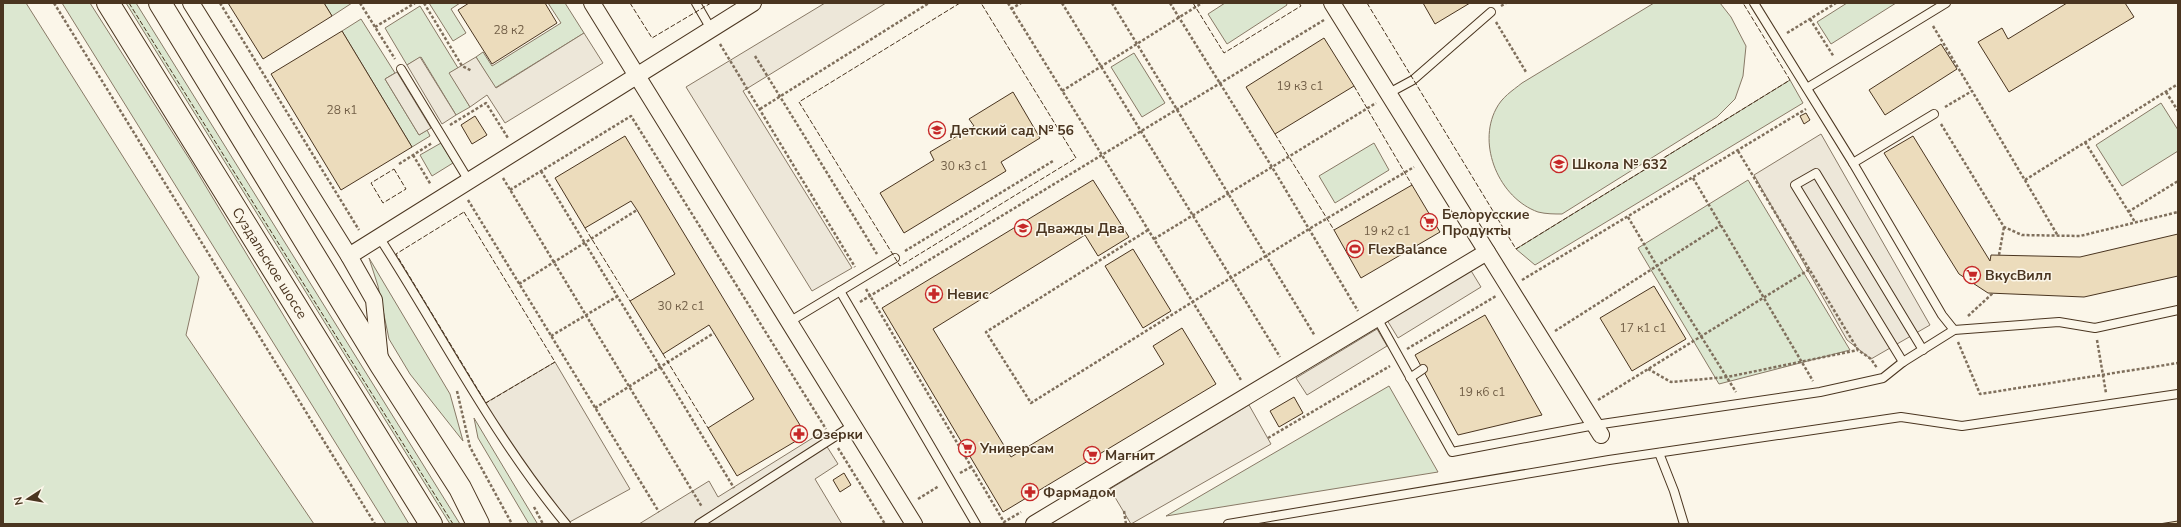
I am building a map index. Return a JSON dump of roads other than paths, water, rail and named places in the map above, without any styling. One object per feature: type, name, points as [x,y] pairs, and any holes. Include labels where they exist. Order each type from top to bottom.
[{"type":"main road","name":"Суздальское шоссе","points":[[108,3],[431,524]]},
{"type":"main road","points":[[160,3],[381,365],[460,488],[478,524]]},
{"type":"street","points":[[191,3],[349,256],[374,300],[381,365]]},
{"type":"street","points":[[592,3],[914,524]]},
{"type":"street","points":[[349,256],[379,237],[467,188],[516,151],[637,76],[714,34],[753,3]]},
{"type":"street","points":[[1335,8],[1383,98],[1487,252],[1598,430]]},
{"type":"street","points":[[1034,524],[1487,252]]},
{"type":"lane","points":[[696,3],[714,34]]},
{"type":"lane","points":[[1754,3],[1853,163],[1942,315],[1954,330]]},
{"type":"lane","points":[[1807,88],[1946,3]]},
{"type":"lane","points":[[1383,98],[1413,80],[1491,12]]},
{"type":"lane","points":[[402,69],[442,136],[467,188]]},
{"type":"lane","points":[[1853,163],[1934,114]]},
{"type":"lane","points":[[1903,362],[1796,185],[1816,173],[1923,350]]},
{"type":"lane","points":[[379,237],[482,405],[530,478],[566,524]]},
{"type":"lane","points":[[789,322],[895,258]]},
{"type":"lane","points":[[840,291],[976,524]]},
{"type":"lane","points":[[1371,321],[1399,357],[1452,452],[1598,430],[1743,403],[1820,392],[1883,378],[1903,362],[1954,330],[2059,322],[2095,328],[2178,310]]},
{"type":"lane","points":[[1410,378],[1423,369]]},
{"type":"lane","points":[[1228,524],[1659,453],[1901,417],[1962,426],[2178,394]]},
{"type":"lane","points":[[699,524],[853,425]]},
{"type":"lane","points":[[1659,453],[1674,491],[1684,524]]},
{"type":"place","name":"Детский сад № 56","points":[[937,130]]},
{"type":"place","name":"Школа № 632","points":[[1559,164]]},
{"type":"place","name":"Белорусские Продукты","points":[[1429,222]]},
{"type":"place","name":"Дважды Два","points":[[1023,228]]},
{"type":"place","name":"FlexBalance","points":[[1355,249]]},
{"type":"place","name":"ВкусВилл","points":[[1972,275]]},
{"type":"place","name":"Невис","points":[[934,294]]},
{"type":"place","name":"Озерки","points":[[799,434]]},
{"type":"place","name":"Универсам","points":[[967,448]]},
{"type":"place","name":"Магнит","points":[[1092,455]]},
{"type":"place","name":"Фармадом","points":[[1030,492]]}]
